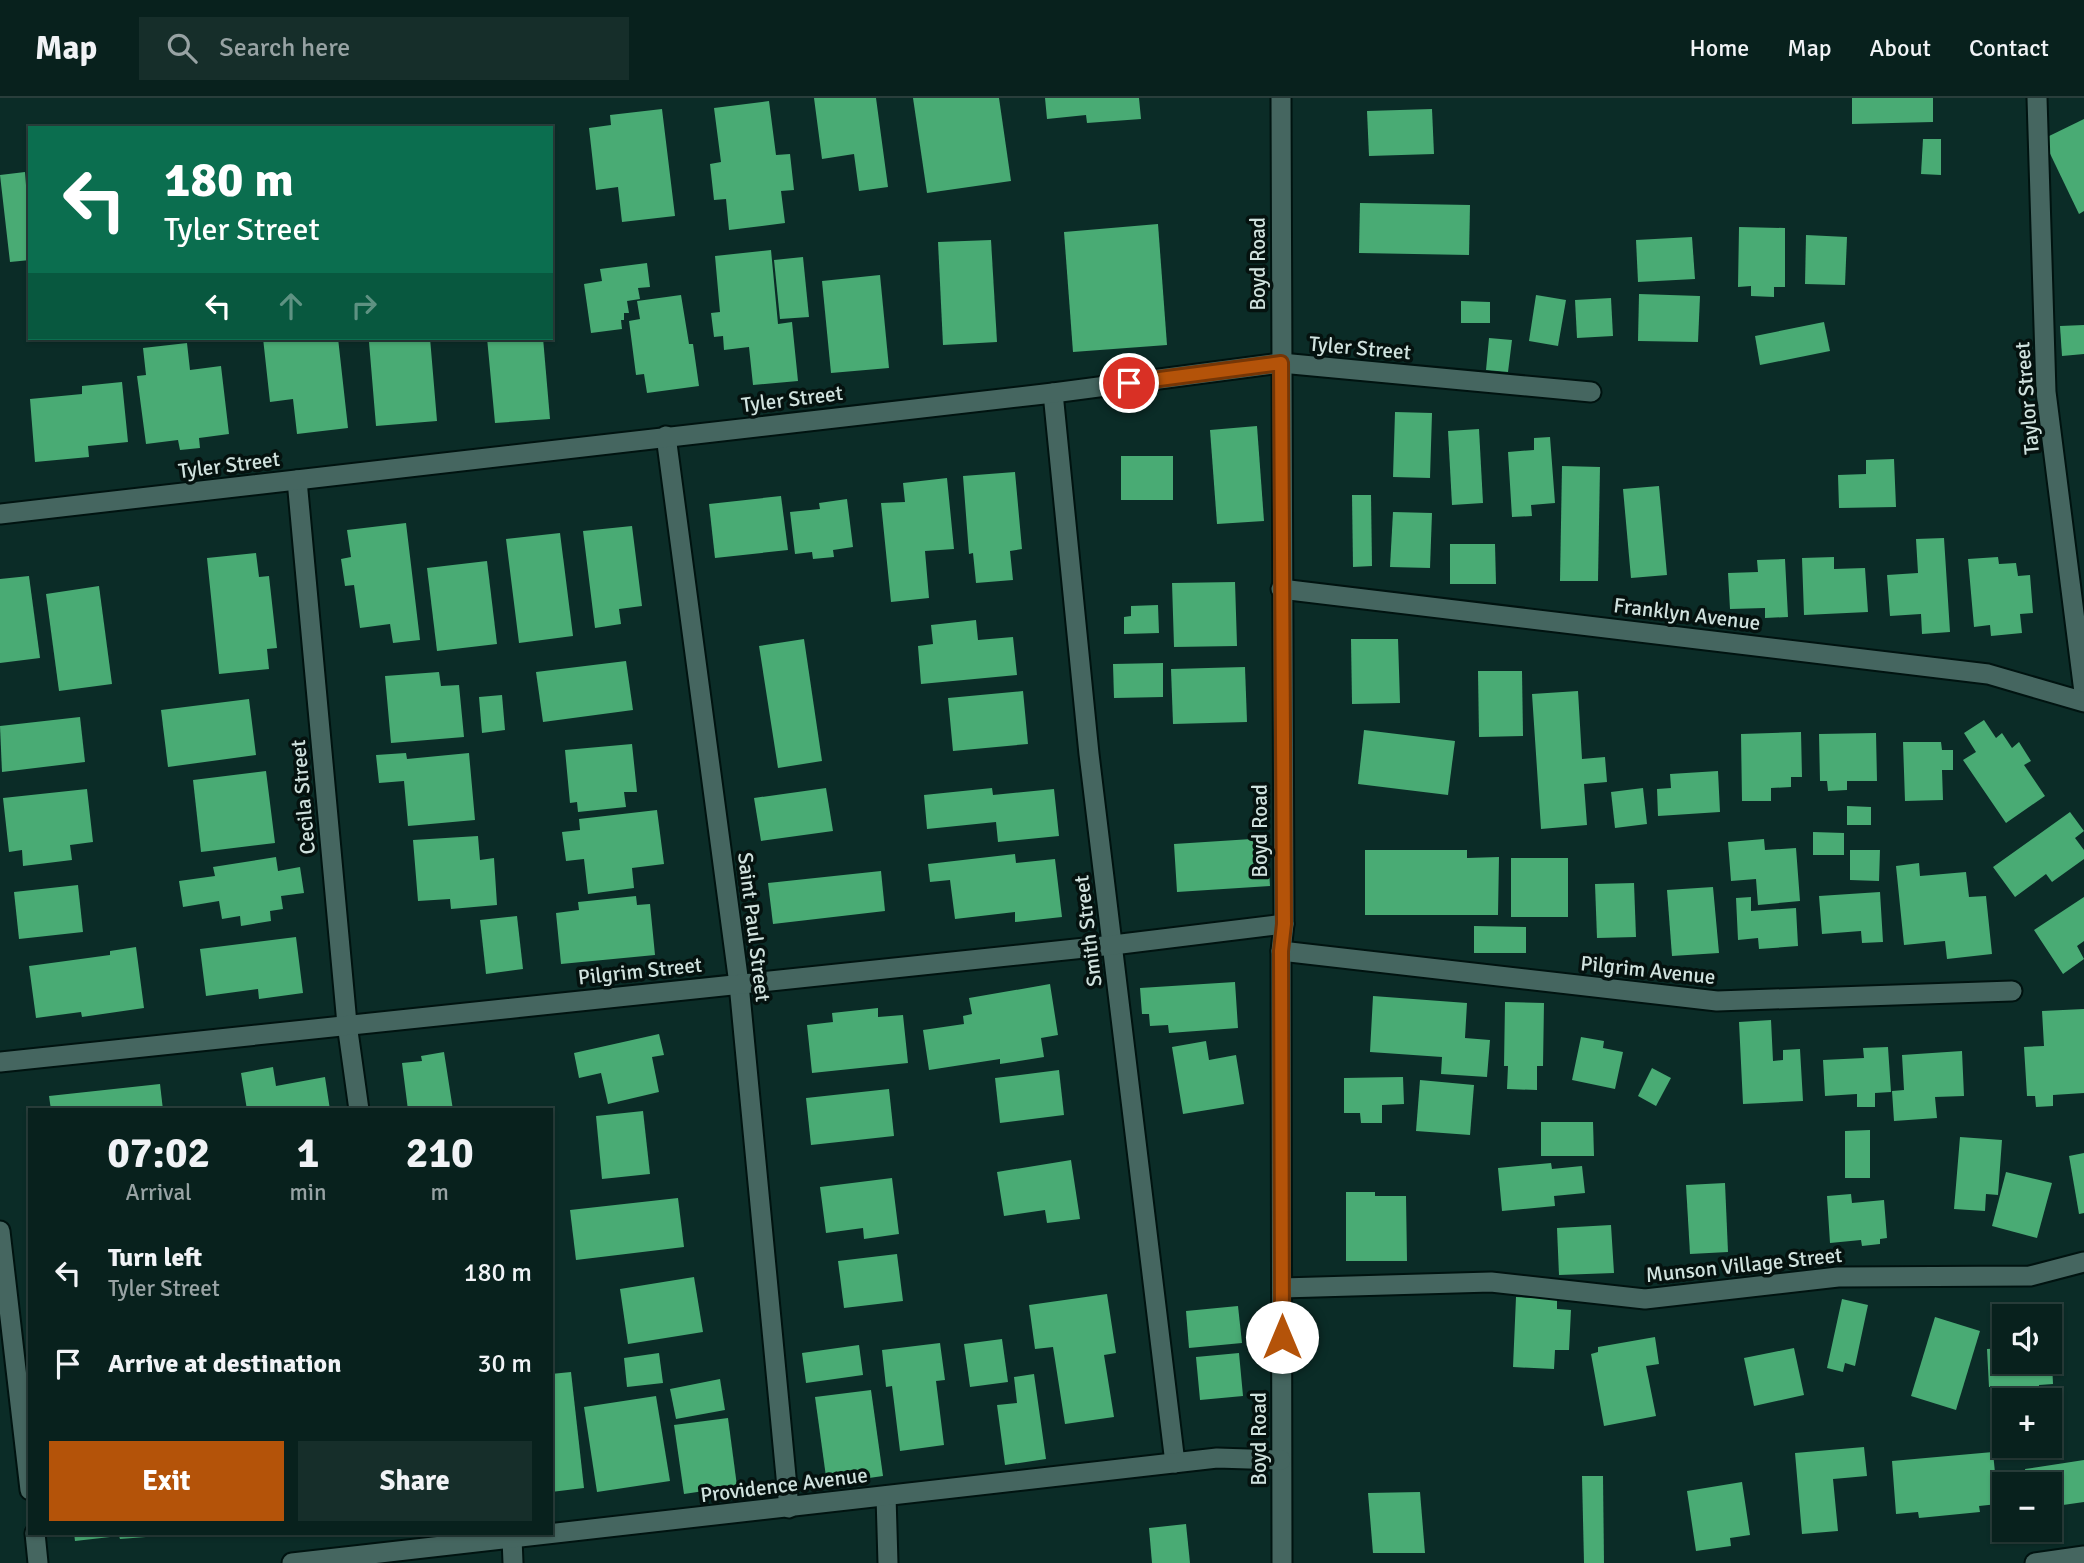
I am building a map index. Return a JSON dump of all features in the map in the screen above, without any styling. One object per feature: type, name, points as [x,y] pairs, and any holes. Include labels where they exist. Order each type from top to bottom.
[{"type":"street","name":"Boyd Road","points":[[1281,98],[1284,924],[1281,951],[1282,1563]]},
{"type":"street","name":"Taylor Street","points":[[2037,98],[2046,392],[2084,692]]},
{"type":"street","name":"Tyler Street","points":[[0,514],[1053,393],[1281,363],[1591,392]]},
{"type":"street","name":"Smith Street","points":[[1053,393],[1089,754],[1175,1463]]},
{"type":"street","name":"Saint Paul Street","points":[[666,436],[739,984],[789,1508]]},
{"type":"street","name":"Cecila Street","points":[[297,480],[347,1024],[359,1108]]},
{"type":"street","name":"Franklyn Avenue","points":[[1281,589],[1988,674],[2084,702]]},
{"type":"street","name":"Pilgrim Street","points":[[0,1062],[1112,945],[1284,924]]},
{"type":"street","name":"Pilgrim Avenue","points":[[1281,951],[1717,1001],[2012,991]]},
{"type":"street","points":[[0,1231],[28,1473]]},
{"type":"street","name":"Munson Village Street","points":[[1282,1288],[1491,1282],[1645,1299],[1838,1277],[2030,1276],[2084,1262]]},
{"type":"street","name":"Providence Avenue","points":[[553,1534],[1217,1458],[1281,1461]]},
{"type":"street","points":[[886,1496],[888,1563]]},
{"type":"street","points":[[35,1535],[38,1563]]},
{"type":"street","name":"Providence Avenue","points":[[292,1563],[423,1541],[540,1535]]},
{"type":"street","points":[[512,1538],[513,1563]]},
{"type":"street","points":[[2035,1563],[2084,1556]]},
{"type":"building","points":[[814,98],[876,98],[888,187],[859,191],[854,154],[822,159]]},
{"type":"building","points":[[913,98],[999,98],[1011,181],[927,193]]},
{"type":"building","points":[[1045,98],[1139,98],[1141,119],[1087,123],[1086,115],[1047,119]]},
{"type":"building","points":[[1852,98],[1933,98],[1933,122],[1852,124]]},
{"type":"building","points":[[769,101],[776,155],[790,154],[794,190],[781,191],[785,223],[729,230],[726,199],[714,200],[710,164],[721,162],[714,108]]},
{"type":"building","points":[[662,109],[675,216],[622,222],[618,187],[596,190],[589,128],[611,125],[610,115]]},
{"type":"building","points":[[1432,109],[1434,154],[1369,156],[1367,111]]},
{"type":"building","points":[[2084,119],[2084,211],[2079,214],[2043,139]]},
{"type":"building","points":[[1923,139],[1941,139],[1941,175],[1921,174]]},
{"type":"building","points":[[25,172],[28,185],[28,260],[10,262],[0,175]]},
{"type":"building","points":[[1360,203],[1470,205],[1469,255],[1359,253]]},
{"type":"building","points":[[1158,224],[1167,345],[1073,352],[1064,232]]},
{"type":"building","points":[[1739,227],[1785,228],[1785,287],[1774,287],[1774,297],[1751,296],[1751,286],[1738,287]]},
{"type":"building","points":[[1806,235],[1847,237],[1845,285],[1805,284]]},
{"type":"building","points":[[1692,237],[1695,279],[1638,282],[1636,240]]},
{"type":"building","points":[[991,240],[997,342],[943,345],[938,242]]},
{"type":"building","points":[[771,250],[778,324],[792,322],[798,381],[753,385],[749,347],[724,350],[723,336],[714,337],[711,313],[720,312],[715,256]]},
{"type":"building","points":[[803,257],[809,317],[780,319],[774,260]]},
{"type":"building","points":[[647,263],[650,287],[638,288],[640,299],[627,301],[629,313],[624,313],[624,320],[621,320],[622,329],[591,333],[584,284],[602,281],[600,269]]},
{"type":"building","points":[[880,275],[889,368],[831,373],[822,281]]},
{"type":"building","points":[[1639,294],[1700,296],[1698,342],[1638,341]]},
{"type":"building","points":[[681,295],[689,344],[693,344],[699,386],[647,393],[644,374],[636,375],[629,321],[640,319],[637,301]]},
{"type":"building","points":[[1536,295],[1566,300],[1558,346],[1529,341]]},
{"type":"building","points":[[1611,298],[1613,336],[1577,338],[1575,300]]},
{"type":"building","points":[[1461,301],[1490,302],[1490,323],[1461,323]]},
{"type":"building","points":[[1824,322],[1830,351],[1760,365],[1755,336]]},
{"type":"building","points":[[2084,325],[2084,354],[2062,356],[2060,326]]},
{"type":"building","points":[[1489,338],[1512,340],[1508,372],[1486,370]]},
{"type":"building","points":[[263,340],[338,340],[348,428],[297,434],[293,399],[270,402]]},
{"type":"building","points":[[430,340],[437,421],[376,426],[369,342]]},
{"type":"building","points":[[487,340],[543,340],[550,419],[495,423]]},
{"type":"building","points":[[187,343],[190,370],[221,366],[229,434],[199,438],[200,448],[180,450],[178,440],[146,444],[137,376],[146,375],[143,348]]},
{"type":"building","points":[[122,382],[128,442],[88,446],[89,457],[35,462],[30,399],[82,394],[82,386]]},
{"type":"building","points":[[1395,412],[1432,413],[1430,478],[1393,477]]},
{"type":"building","points":[[1257,426],[1264,521],[1217,524],[1210,430]]},
{"type":"building","points":[[1479,429],[1483,503],[1452,505],[1448,431]]},
{"type":"building","points":[[1550,437],[1555,503],[1531,505],[1532,516],[1512,517],[1508,452],[1534,450],[1534,438]]},
{"type":"building","points":[[1121,456],[1173,456],[1173,500],[1121,500]]},
{"type":"building","points":[[1894,459],[1896,507],[1839,508],[1838,475],[1866,474],[1866,460]]},
{"type":"building","points":[[1562,466],[1600,467],[1598,581],[1560,581]]},
{"type":"building","points":[[1015,472],[1022,549],[1010,551],[1013,580],[976,583],[973,553],[969,554],[963,476]]},
{"type":"building","points":[[947,478],[954,549],[925,551],[929,598],[891,602],[881,503],[905,502],[903,483]]},
{"type":"building","points":[[1659,486],[1667,575],[1631,578],[1623,489]]},
{"type":"building","points":[[1352,495],[1371,495],[1372,566],[1353,567]]},
{"type":"building","points":[[781,496],[788,550],[715,558],[709,504]]},
{"type":"building","points":[[847,499],[853,547],[833,550],[834,557],[813,559],[812,552],[795,554],[790,512],[820,509],[819,503]]},
{"type":"building","points":[[1393,512],[1432,513],[1430,568],[1390,567]]},
{"type":"building","points":[[406,523],[420,640],[393,643],[390,624],[360,628],[354,585],[345,586],[341,559],[351,557],[347,530]]},
{"type":"building","points":[[632,526],[642,606],[619,609],[621,624],[595,628],[583,531]]},
{"type":"building","points":[[560,533],[573,636],[519,643],[506,539]]},
{"type":"building","points":[[1944,538],[1950,632],[1922,634],[1921,614],[1890,616],[1887,575],[1918,573],[1916,539]]},
{"type":"building","points":[[1450,544],[1495,544],[1496,584],[1450,584]]},
{"type":"building","points":[[256,553],[259,577],[269,576],[277,648],[267,649],[269,669],[219,674],[207,558]]},
{"type":"building","points":[[1834,557],[1834,569],[1865,568],[1868,612],[1804,615],[1802,558]]},
{"type":"building","points":[[1998,557],[1999,564],[2016,563],[2018,576],[2030,575],[2033,613],[2020,614],[2022,633],[1991,636],[1990,625],[1974,627],[1968,559]]},
{"type":"building","points":[[1785,559],[1788,617],[1765,618],[1765,608],[1730,609],[1728,573],[1758,572],[1757,560]]},
{"type":"building","points":[[487,561],[497,644],[437,651],[427,568]]},
{"type":"building","points":[[29,576],[40,658],[0,663],[0,579]]},
{"type":"building","points":[[1235,582],[1237,646],[1174,647],[1172,583]]},
{"type":"building","points":[[99,586],[112,684],[59,691],[46,594]]},
{"type":"building","points":[[1158,605],[1159,633],[1124,634],[1124,617],[1131,616],[1131,606]]},
{"type":"building","points":[[976,620],[978,640],[1013,637],[1017,675],[921,684],[918,646],[933,644],[931,625]]},
{"type":"building","points":[[804,639],[822,761],[778,768],[759,646]]},
{"type":"building","points":[[1351,639],[1398,639],[1400,703],[1352,704]]},
{"type":"building","points":[[626,661],[633,710],[543,722],[536,672]]},
{"type":"building","points":[[1163,663],[1163,697],[1114,698],[1113,664]]},
{"type":"building","points":[[1245,667],[1247,722],[1173,724],[1171,669]]},
{"type":"building","points":[[1478,671],[1522,671],[1523,736],[1479,737]]},
{"type":"building","points":[[439,672],[441,686],[459,685],[464,737],[391,743],[385,676]]},
{"type":"building","points":[[1023,691],[1028,744],[953,751],[948,698]]},
{"type":"building","points":[[1578,691],[1582,759],[1605,757],[1607,782],[1584,784],[1587,825],[1541,829],[1532,694]]},
{"type":"building","points":[[502,695],[505,730],[482,733],[479,697]]},
{"type":"building","points":[[249,699],[256,755],[168,767],[161,710]]},
{"type":"building","points":[[80,717],[85,762],[2,772],[0,726]]},
{"type":"building","points":[[1984,720],[1996,738],[2002,733],[2012,748],[2019,742],[2031,761],[2024,765],[2045,796],[2006,823],[1963,760],[1976,752],[1964,733]]},
{"type":"building","points":[[1364,730],[1455,741],[1448,795],[1358,784]]},
{"type":"building","points":[[1801,732],[1802,777],[1791,777],[1791,787],[1771,788],[1771,801],[1742,801],[1741,734]]},
{"type":"building","points":[[1876,733],[1877,781],[1847,781],[1847,790],[1828,791],[1827,781],[1820,781],[1819,734]]},
{"type":"building","points":[[1903,742],[1941,742],[1942,750],[1953,750],[1953,770],[1942,770],[1943,800],[1905,801]]},
{"type":"building","points":[[632,744],[637,792],[624,792],[626,807],[578,812],[577,802],[570,803],[565,750]]},
{"type":"building","points":[[406,753],[407,759],[469,753],[475,820],[408,826],[404,781],[379,783],[376,755]]},
{"type":"building","points":[[266,771],[275,843],[201,852],[193,780]]},
{"type":"building","points":[[1718,771],[1720,812],[1658,816],[1657,789],[1671,788],[1670,774]]},
{"type":"building","points":[[826,788],[833,831],[761,841],[754,798]]},
{"type":"building","points":[[992,788],[993,795],[1054,789],[1059,836],[998,842],[996,822],[927,829],[924,795]]},
{"type":"building","points":[[1643,788],[1647,824],[1615,828],[1611,792]]},
{"type":"building","points":[[87,789],[93,842],[70,845],[72,860],[23,866],[22,850],[9,852],[3,798]]},
{"type":"building","points":[[1847,806],[1871,807],[1871,825],[1847,825]]},
{"type":"building","points":[[657,810],[664,864],[632,868],[634,888],[588,894],[584,859],[566,861],[562,832],[580,830],[579,819]]},
{"type":"building","points":[[2070,812],[2084,831],[2075,838],[2084,850],[2084,859],[2052,882],[2046,874],[2015,897],[1993,867]]},
{"type":"building","points":[[1813,832],[1844,833],[1844,855],[1813,855]]},
{"type":"building","points":[[478,836],[480,860],[494,858],[497,905],[451,909],[450,899],[418,901],[413,840]]},
{"type":"building","points":[[1267,838],[1270,886],[1177,892],[1174,844]]},
{"type":"building","points":[[1764,839],[1765,850],[1796,848],[1800,901],[1758,905],[1756,879],[1731,881],[1728,842]]},
{"type":"building","points":[[1365,850],[1467,850],[1467,858],[1499,857],[1498,915],[1365,915]]},
{"type":"building","points":[[1850,850],[1880,850],[1879,881],[1850,880]]},
{"type":"building","points":[[1015,854],[1016,863],[1055,859],[1062,917],[1015,922],[1015,912],[955,919],[950,880],[930,882],[928,864]]},
{"type":"building","points":[[276,857],[278,871],[300,867],[304,893],[281,896],[283,909],[270,911],[271,921],[241,926],[240,916],[222,919],[219,901],[183,907],[179,881],[215,876],[213,867]]},
{"type":"building","points":[[1511,858],[1568,858],[1568,917],[1511,917]]},
{"type":"building","points":[[1919,863],[1920,876],[1966,872],[1969,897],[1986,896],[1992,954],[1947,959],[1945,941],[1904,945],[1896,866]]},
{"type":"building","points":[[881,871],[885,911],[773,924],[768,883]]},
{"type":"building","points":[[1634,883],[1636,937],[1597,938],[1595,884]]},
{"type":"building","points":[[78,885],[83,932],[19,939],[14,892]]},
{"type":"building","points":[[1713,887],[1719,953],[1672,956],[1667,890]]},
{"type":"building","points":[[1880,892],[1883,942],[1862,943],[1861,931],[1822,934],[1819,896]]},
{"type":"building","points":[[636,896],[637,905],[650,904],[655,955],[561,964],[556,913],[579,910],[578,902]]},
{"type":"building","points":[[1751,897],[1751,911],[1796,908],[1798,946],[1759,949],[1758,938],[1738,940],[1736,898]]},
{"type":"building","points":[[2084,897],[2084,941],[2077,946],[2084,959],[2063,974],[2034,930]]},
{"type":"building","points":[[517,916],[523,969],[486,974],[480,920]]},
{"type":"building","points":[[1474,926],[1526,927],[1526,953],[1474,953]]},
{"type":"building","points":[[296,937],[303,993],[259,999],[258,989],[206,996],[200,949]]},
{"type":"building","points":[[136,947],[144,1008],[82,1017],[81,1012],[36,1018],[29,966],[110,955],[110,951]]},
{"type":"building","points":[[1235,982],[1238,1028],[1169,1033],[1168,1025],[1150,1026],[1149,1014],[1142,1014],[1140,988]]},
{"type":"building","points":[[1050,984],[1058,1035],[1041,1038],[1044,1057],[1000,1064],[1000,1059],[929,1070],[923,1030],[964,1024],[963,1016],[972,1014],[969,998]]},
{"type":"building","points":[[1373,996],[1467,1003],[1465,1038],[1490,1040],[1487,1077],[1441,1074],[1442,1057],[1370,1052]]},
{"type":"building","points":[[1505,1002],[1544,1003],[1543,1066],[1537,1066],[1537,1090],[1507,1089],[1508,1066],[1504,1066]]},
{"type":"building","points":[[878,1008],[878,1017],[903,1015],[908,1063],[812,1073],[807,1025],[833,1022],[832,1013]]},
{"type":"building","points":[[2084,1009],[2084,1093],[2053,1095],[2053,1106],[2036,1107],[2035,1096],[2027,1096],[2024,1047],[2044,1046],[2042,1011]]},
{"type":"building","points":[[1771,1020],[1773,1061],[1783,1060],[1783,1050],[1800,1049],[1803,1101],[1743,1104],[1739,1022]]},
{"type":"building","points":[[659,1034],[664,1055],[652,1057],[659,1092],[608,1104],[601,1073],[579,1078],[574,1053]]},
{"type":"building","points":[[1581,1037],[1604,1041],[1603,1048],[1623,1052],[1615,1089],[1572,1080]]},
{"type":"building","points":[[1206,1041],[1209,1060],[1236,1055],[1244,1104],[1183,1114],[1172,1047]]},
{"type":"building","points":[[1888,1047],[1891,1092],[1875,1093],[1875,1107],[1857,1107],[1857,1094],[1825,1096],[1823,1060],[1864,1058],[1863,1048]]},
{"type":"building","points":[[1962,1051],[1964,1096],[1935,1097],[1937,1118],[1894,1121],[1892,1091],[1904,1090],[1902,1055]]},
{"type":"building","points":[[444,1052],[453,1108],[408,1108],[402,1063],[422,1061],[421,1056]]},
{"type":"building","points":[[273,1067],[276,1086],[325,1077],[330,1108],[247,1108],[241,1073]]},
{"type":"building","points":[[1652,1068],[1671,1078],[1656,1106],[1638,1096]]},
{"type":"building","points":[[1059,1070],[1064,1115],[1000,1123],[995,1078]]},
{"type":"building","points":[[1403,1077],[1404,1104],[1382,1105],[1382,1123],[1361,1123],[1360,1113],[1344,1113],[1344,1078]]},
{"type":"building","points":[[1420,1080],[1474,1085],[1470,1135],[1416,1131]]},
{"type":"building","points":[[160,1084],[163,1108],[51,1108],[49,1096]]},
{"type":"building","points":[[889,1089],[894,1136],[811,1145],[806,1098]]},
{"type":"building","points":[[643,1111],[650,1174],[602,1179],[596,1116]]},
{"type":"building","points":[[1541,1122],[1593,1122],[1594,1156],[1541,1156]]},
{"type":"building","points":[[1870,1130],[1870,1178],[1845,1178],[1845,1131]]},
{"type":"building","points":[[1960,1137],[2002,1140],[1998,1195],[1986,1194],[1985,1211],[1954,1209]]},
{"type":"building","points":[[2084,1153],[2084,1213],[2079,1214],[2069,1156]]},
{"type":"building","points":[[1071,1160],[1080,1219],[1047,1223],[1045,1210],[1004,1216],[997,1172]]},
{"type":"building","points":[[1551,1163],[1552,1169],[1582,1166],[1585,1193],[1554,1196],[1555,1206],[1502,1211],[1498,1168]]},
{"type":"building","points":[[2006,1172],[2052,1183],[2037,1238],[1992,1226]]},
{"type":"building","points":[[892,1178],[899,1234],[864,1239],[863,1228],[826,1233],[820,1187]]},
{"type":"building","points":[[1725,1183],[1728,1252],[1690,1254],[1686,1185]]},
{"type":"building","points":[[1346,1192],[1406,1196],[1407,1261],[1346,1261]]},
{"type":"building","points":[[1851,1194],[1852,1203],[1884,1200],[1887,1238],[1880,1239],[1880,1244],[1862,1246],[1861,1240],[1830,1243],[1827,1196]]},
{"type":"building","points":[[678,1198],[684,1247],[576,1260],[570,1210]]},
{"type":"building","points":[[1611,1225],[1614,1273],[1559,1275],[1557,1228]]},
{"type":"building","points":[[897,1254],[903,1301],[844,1308],[838,1261]]},
{"type":"building","points":[[694,1277],[703,1332],[628,1344],[620,1289]]},
{"type":"building","points":[[1107,1294],[1116,1353],[1104,1355],[1114,1417],[1065,1424],[1053,1347],[1035,1349],[1029,1305]]},
{"type":"building","points":[[1516,1297],[1557,1299],[1557,1309],[1571,1310],[1569,1350],[1555,1350],[1554,1369],[1513,1367]]},
{"type":"building","points":[[1842,1299],[1868,1305],[1855,1366],[1845,1363],[1843,1372],[1827,1368]]},
{"type":"building","points":[[1238,1306],[1242,1343],[1189,1348],[1186,1311]]},
{"type":"building","points":[[1935,1317],[1980,1331],[1956,1410],[1911,1396]]},
{"type":"building","points":[[1655,1337],[1659,1364],[1646,1366],[1656,1416],[1604,1426],[1591,1354],[1598,1352],[1598,1347]]},
{"type":"building","points":[[1002,1339],[1008,1382],[970,1387],[964,1344]]},
{"type":"building","points":[[940,1343],[945,1380],[936,1381],[944,1445],[900,1451],[892,1386],[886,1387],[882,1350]]},
{"type":"building","points":[[859,1345],[863,1375],[806,1383],[802,1353]]},
{"type":"building","points":[[1794,1348],[1804,1395],[1754,1406],[1744,1358]]},
{"type":"building","points":[[1987,1349],[1992,1349],[1992,1374],[2053,1374],[2053,1384],[2039,1385],[2039,1388],[1989,1387]]},
{"type":"building","points":[[659,1353],[663,1383],[627,1387],[624,1358]]},
{"type":"building","points":[[1239,1353],[1243,1396],[1200,1400],[1196,1357]]},
{"type":"building","points":[[571,1372],[584,1488],[553,1492],[553,1374]]},
{"type":"building","points":[[1034,1374],[1046,1459],[1005,1465],[997,1405],[1017,1403],[1014,1377]]},
{"type":"building","points":[[720,1379],[725,1410],[676,1419],[670,1389]]},
{"type":"building","points":[[871,1390],[883,1476],[827,1484],[815,1397]]},
{"type":"building","points":[[656,1396],[670,1481],[597,1492],[584,1407]]},
{"type":"building","points":[[728,1418],[737,1486],[684,1494],[674,1425]]},
{"type":"building","points":[[1864,1447],[1867,1476],[1833,1479],[1838,1531],[1802,1534],[1795,1453]]},
{"type":"building","points":[[1992,1452],[1995,1472],[1992,1472],[1992,1505],[1979,1506],[1980,1512],[1919,1518],[1918,1512],[1896,1514],[1892,1461]]},
{"type":"building","points":[[2084,1460],[2084,1502],[2062,1505],[2062,1472],[2025,1472],[2025,1469]]},
{"type":"building","points":[[1582,1476],[1603,1476],[1604,1563],[1584,1563]]},
{"type":"building","points":[[1742,1482],[1750,1535],[1730,1538],[1731,1546],[1696,1551],[1687,1491]]},
{"type":"building","points":[[1420,1492],[1425,1553],[1373,1553],[1368,1493]]},
{"type":"building","points":[[1186,1524],[1190,1563],[1152,1563],[1149,1528]]},
{"type":"building","points":[[74,1535],[146,1535],[146,1537],[120,1539],[119,1536],[75,1541]]},
{"type":"route","points":[[1129,383],[1281,363],[1284,924],[1281,951],[1282,1337]]}]
